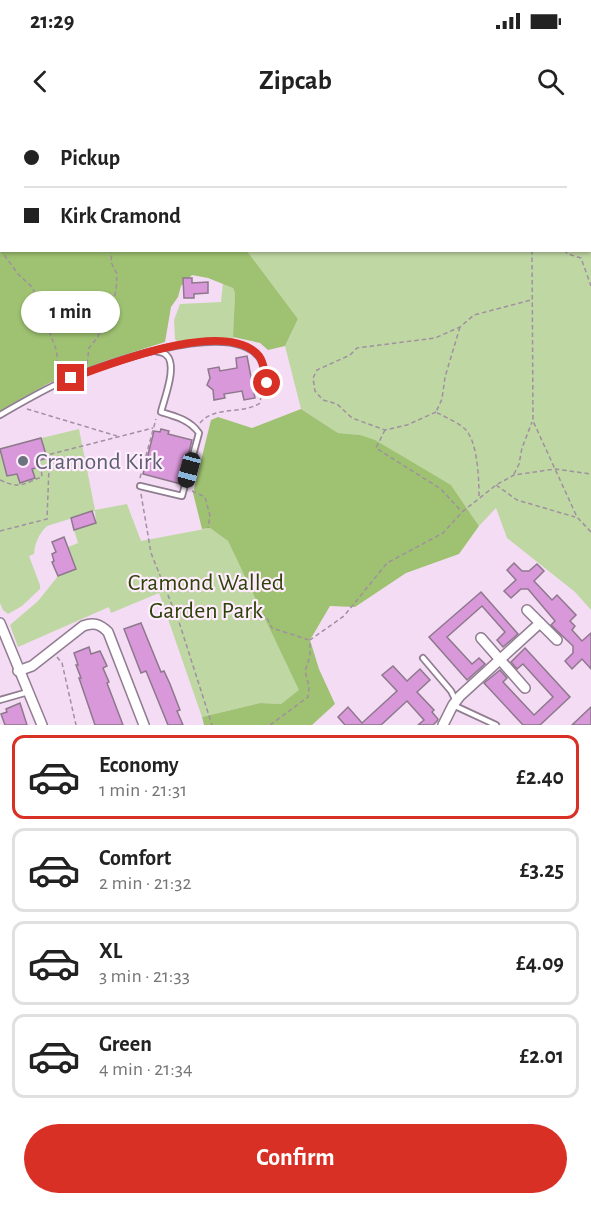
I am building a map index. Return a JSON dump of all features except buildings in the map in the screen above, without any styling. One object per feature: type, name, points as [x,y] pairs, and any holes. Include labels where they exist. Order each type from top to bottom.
[{"type":"street","points":[[527,610],[557,640]]},
{"type":"street","points":[[0,623],[42,725]]},
{"type":"street","points":[[18,671],[32,666],[83,626],[91,623],[101,625],[108,632],[144,725]]},
{"type":"street","points":[[443,725],[454,703],[540,623]]},
{"type":"street","points":[[481,638],[525,688]]},
{"type":"lane","points":[[0,414],[57,384],[119,360],[172,345],[200,342],[229,343],[248,348],[260,357],[267,383]]},
{"type":"lane","points":[[140,486],[182,496],[199,433],[176,416],[161,412],[171,372],[170,361],[166,354],[153,351]]},
{"type":"lane","points":[[423,658],[451,691],[454,703],[496,725]]},
{"type":"lane","points":[[0,700],[28,692]]},
{"type":"path","points":[[2,252],[18,274],[32,287],[57,352],[57,384]]},
{"type":"path","points":[[86,373],[89,348],[98,337],[116,291],[117,274],[111,262],[112,252]]},
{"type":"path","points":[[514,475],[533,421],[532,252]]},
{"type":"path","points":[[566,252],[581,258],[591,286]]},
{"type":"path","points":[[479,498],[474,448],[465,429],[436,412],[431,412],[407,425],[385,430],[352,418],[337,404],[323,400],[315,391],[313,378],[317,370],[350,355],[357,348],[435,338],[460,327],[474,315],[531,300]]},
{"type":"path","points":[[436,412],[442,399],[445,377],[460,327]]},
{"type":"path","points":[[196,429],[204,418],[213,413],[254,407],[260,403],[262,384],[267,383]]},
{"type":"path","points":[[16,406],[118,436]]},
{"type":"path","points":[[161,412],[154,422],[140,486],[151,553],[180,625],[212,725]]},
{"type":"path","points":[[533,421],[577,517],[591,532]]},
{"type":"path","points":[[0,531],[47,519],[49,465],[47,455],[154,427]]},
{"type":"path","points":[[385,430],[376,448],[441,489],[462,512]]},
{"type":"path","points":[[0,480],[8,484],[25,485],[42,477],[41,468],[49,465]]},
{"type":"path","points":[[310,640],[344,616],[387,562],[443,534],[462,512],[496,485],[514,475],[555,469],[591,474]]},
{"type":"path","points":[[496,485],[517,500],[577,517]]},
{"type":"path","points":[[184,489],[199,492],[205,497],[209,505],[208,528]]},
{"type":"path","points":[[261,614],[267,618],[272,628],[310,640]]},
{"type":"path","points":[[270,725],[308,697],[309,686],[305,671],[310,656],[310,640]]},
{"type":"path","points":[[52,650],[62,663],[76,725]]},
{"type":"green space","points":[[0,252],[248,252],[298,319],[285,346],[268,350],[260,343],[233,337],[235,293],[233,288],[208,278],[192,275],[181,286],[178,297],[171,307],[165,342],[105,361],[49,383],[0,411]]},
{"type":"green space","points":[[248,252],[591,252],[591,610],[575,592],[507,538],[496,508],[479,526],[451,485],[360,435],[338,433],[301,409],[285,346],[298,319]]},
{"type":"green space","points":[[223,283],[233,288],[235,293],[233,341],[214,338],[177,341],[174,320],[180,304],[221,302]]},
{"type":"green space","points":[[301,409],[338,433],[360,435],[375,440],[451,485],[479,526],[459,554],[406,573],[355,607],[330,606],[310,640],[319,669],[335,704],[312,725],[204,725],[202,717],[260,703],[281,704],[299,690],[228,541],[210,528],[202,529],[193,493],[211,420],[218,417],[252,428]]},
{"type":"green space","name":"Cramond Walled Garden Park","points":[[79,429],[95,510],[127,504],[141,541],[210,528],[228,541],[300,690],[281,704],[260,703],[202,717],[159,593],[111,613],[109,607],[18,647],[10,625],[38,601],[58,576],[76,569],[68,547],[78,543],[74,530],[82,528],[80,519],[96,523],[95,511],[47,526],[44,529],[36,542],[34,554],[29,556],[40,589],[22,606],[8,614],[0,603],[0,448]]},
{"type":"place","name":"Cramond Kirk","points":[[23,461]]},
{"type":"route","points":[[71,378],[136,355],[172,345],[200,342],[229,343],[248,348],[260,357],[267,383]]}]
